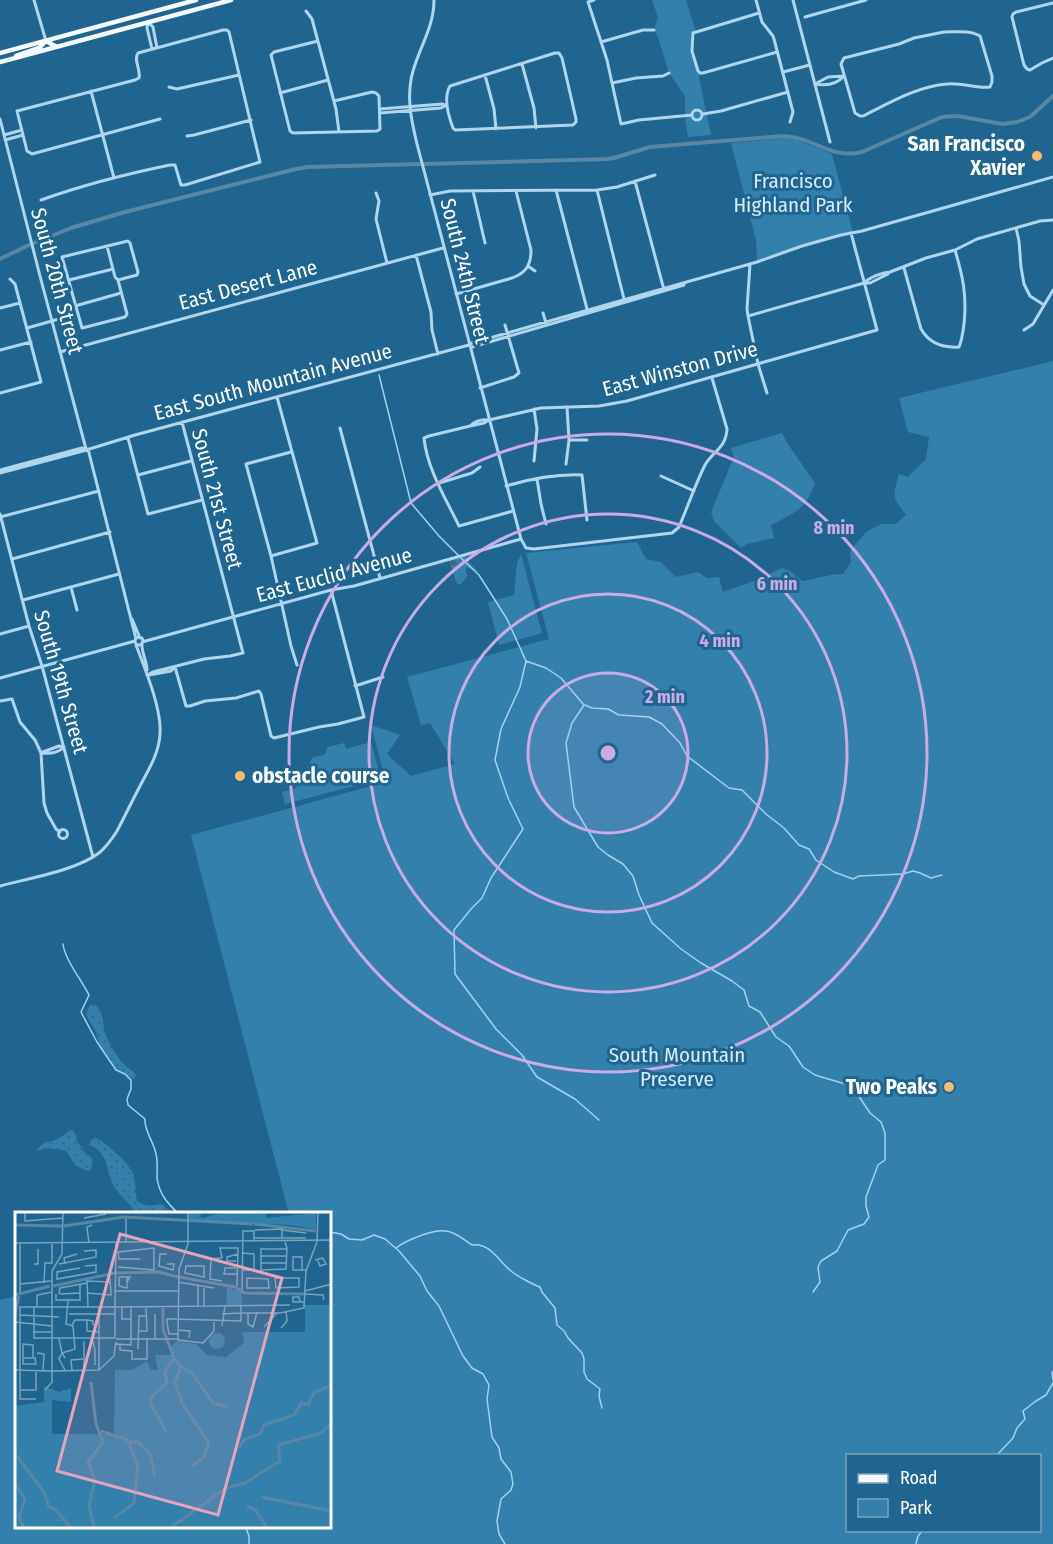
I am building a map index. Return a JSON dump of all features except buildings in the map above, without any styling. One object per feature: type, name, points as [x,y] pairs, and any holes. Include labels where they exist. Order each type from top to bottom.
[{"type":"main road","points":[[0,53],[196,0]]},
{"type":"main road","points":[[0,62],[231,0]]},
{"type":"main road","points":[[146,14],[148,22]]},
{"type":"main road","points":[[91,29],[94,37]]},
{"type":"main road","points":[[45,41],[58,47]]},
{"type":"main road","points":[[9,60],[41,47],[45,41]]},
{"type":"street","points":[[34,0],[45,41]]},
{"type":"street","name":"South 24th Street","points":[[434,0],[430,26],[413,73],[409,108],[520,539],[526,548],[534,549],[672,533],[679,527],[694,491]]},
{"type":"street","points":[[594,0],[588,2],[601,42],[621,124],[692,115],[698,110],[703,114],[711,114],[788,92]]},
{"type":"street","points":[[756,0],[762,22],[773,36],[793,112],[790,122]]},
{"type":"street","points":[[793,0],[830,142]]},
{"type":"street","points":[[805,17],[866,0]]},
{"type":"street","points":[[1053,3],[1013,14],[1012,17],[1027,69],[1030,70],[1053,58]]},
{"type":"street","points":[[306,11],[312,19],[334,101],[339,132]]},
{"type":"street","points":[[759,13],[693,33],[692,51],[698,71],[700,73],[777,52]]},
{"type":"street","points":[[148,22],[153,27],[157,48]]},
{"type":"street","points":[[148,22],[147,28],[152,49]]},
{"type":"street","points":[[40,200],[142,170],[174,165],[181,184],[185,185],[260,162],[227,30],[138,53],[136,55],[139,78],[17,111],[27,151],[32,154],[160,118]]},
{"type":"street","points":[[601,42],[643,30],[654,30]]},
{"type":"street","points":[[970,32],[981,36],[992,76],[991,85],[987,88],[960,83],[944,84],[913,93],[863,116],[857,115],[853,110],[844,76],[841,64],[846,57],[931,34],[970,32]]},
{"type":"street","points":[[318,41],[274,52],[271,55],[290,130],[293,133],[377,131],[380,129],[379,96],[376,93],[334,101]]},
{"type":"street","points":[[559,53],[575,112],[575,124],[536,128],[455,130],[453,128],[449,120],[447,105],[447,92],[450,86],[522,64],[559,53]]},
{"type":"street","points":[[522,64],[534,108],[536,128]]},
{"type":"street","points":[[783,72],[810,64]]},
{"type":"street","points":[[612,83],[663,76],[669,72]]},
{"type":"street","points":[[169,87],[177,89],[239,75]]},
{"type":"street","points":[[485,75],[494,109],[496,129]]},
{"type":"street","points":[[815,84],[828,77],[844,76]]},
{"type":"street","points":[[815,84],[830,84],[844,76]]},
{"type":"street","points":[[828,77],[830,84]]},
{"type":"street","points":[[280,93],[328,80]]},
{"type":"street","points":[[91,91],[114,178]]},
{"type":"street","points":[[379,111],[447,105]]},
{"type":"street","points":[[692,115],[697,120],[701,119],[703,114]]},
{"type":"street","name":"South 20th Street","points":[[0,119],[31,244],[110,532],[119,574],[147,664],[147,675],[159,720],[158,748],[152,764],[117,831],[93,857]]},
{"type":"street","points":[[187,135],[250,120]]},
{"type":"street","points":[[4,137],[23,133]]},
{"type":"street","points":[[430,195],[473,191],[597,190],[617,187],[655,175]]},
{"type":"street","name":"East South Mountain Avenue","points":[[0,472],[81,448],[87,449],[438,354],[750,264],[793,249],[1053,177]]},
{"type":"street","points":[[635,181],[664,289]]},
{"type":"street","points":[[456,294],[521,275],[528,266],[531,260],[531,250],[516,190]]},
{"type":"street","points":[[556,190],[588,311]]},
{"type":"street","points":[[597,190],[624,301]]},
{"type":"street","points":[[473,191],[485,243]]},
{"type":"street","points":[[376,193],[379,201],[376,219],[387,262]]},
{"type":"street","points":[[748,316],[864,283],[868,279],[955,250],[984,237],[1040,221],[1053,220]]},
{"type":"street","points":[[1016,228],[1024,284],[1030,296],[1044,305]]},
{"type":"street","points":[[851,233],[864,283]]},
{"type":"street","points":[[107,246],[127,314],[125,317],[82,328],[76,315],[62,257],[107,246],[128,241],[138,272],[118,280]]},
{"type":"street","name":"East Desert Lane","points":[[60,352],[444,248]]},
{"type":"street","points":[[903,268],[925,336],[940,346],[959,348],[964,326],[966,299],[955,250]]},
{"type":"street","points":[[416,255],[431,312],[432,330],[438,354]]},
{"type":"street","points":[[750,264],[748,316],[767,393]]},
{"type":"street","points":[[528,266],[535,271]]},
{"type":"street","points":[[69,280],[113,269]]},
{"type":"street","points":[[0,393],[41,382],[15,284],[10,279]]},
{"type":"street","name":"East Winston Drive","points":[[439,483],[424,438],[534,409],[599,406],[627,401],[877,330],[864,283]]},
{"type":"street","points":[[1024,330],[1033,324],[1053,290]]},
{"type":"street","points":[[75,306],[121,293]]},
{"type":"street","points":[[0,308],[20,303]]},
{"type":"street","points":[[543,313],[546,323]]},
{"type":"street","points":[[27,328],[59,319],[62,321],[76,315]]},
{"type":"street","points":[[480,388],[519,373],[505,325]]},
{"type":"street","points":[[0,350],[31,342]]},
{"type":"street","points":[[661,476],[694,491],[707,462],[727,438],[727,429],[712,378]]},
{"type":"street","points":[[271,556],[317,543],[277,397]]},
{"type":"street","points":[[566,464],[567,407]]},
{"type":"street","points":[[534,409],[537,429],[534,461]]},
{"type":"street","name":"South 21st Street","points":[[175,667],[204,659],[243,653],[182,422]]},
{"type":"street","points":[[340,428],[380,578]]},
{"type":"street","points":[[128,438],[148,514],[202,500]]},
{"type":"street","points":[[568,440],[587,441]]},
{"type":"street","points":[[291,452],[246,464],[297,665]]},
{"type":"street","points":[[138,475],[191,461]]},
{"type":"street","points":[[480,467],[472,473],[439,483],[459,526],[513,512]]},
{"type":"street","points":[[506,486],[566,474],[582,475],[587,520]]},
{"type":"street","points":[[537,479],[546,524]]},
{"type":"street","points":[[0,516],[99,491]]},
{"type":"street","name":"South 19th Street","points":[[0,516],[93,857]]},
{"type":"street","points":[[12,559],[110,532]]},
{"type":"street","name":"East Euclid Avenue","points":[[0,678],[331,590],[348,588],[520,539]]},
{"type":"street","points":[[22,600],[119,574]]},
{"type":"street","points":[[71,587],[77,610]]},
{"type":"street","points":[[147,675],[175,667],[186,706],[236,698],[259,691],[273,738],[364,717],[331,590]]},
{"type":"street","points":[[0,634],[29,626]]},
{"type":"street","points":[[355,686],[384,677]]},
{"type":"street","points":[[0,702],[12,699],[20,722],[35,740],[41,753],[45,808],[56,829],[60,832]]},
{"type":"street","points":[[41,753],[48,754],[59,746],[64,747]]},
{"type":"street","points":[[0,886],[68,868],[93,857]]},
{"type":"green space","points":[[652,0],[686,0],[696,32],[693,33],[692,51],[700,73],[711,135],[688,137],[685,96],[669,73],[654,30],[658,17]]},
{"type":"green space","name":"Francisco Highland Park","points":[[792,138],[832,154],[853,233],[757,262],[756,240],[731,143]]},
{"type":"green space","name":"South Mountain Preserve","points":[[1053,361],[1053,1544],[0,1544],[0,1300],[15,1296],[15,1529],[332,1529],[332,1212],[288,1212],[191,835],[386,782],[371,725],[400,735],[387,754],[411,776],[455,764],[430,723],[421,725],[407,677],[549,639],[526,553],[637,542],[646,559],[661,562],[676,577],[698,572],[707,578],[719,577],[723,592],[782,568],[790,571],[802,581],[843,574],[851,562],[850,551],[866,532],[881,524],[896,524],[906,515],[895,496],[899,474],[908,477],[926,459],[929,437],[908,432],[899,398]]},
{"type":"green space","points":[[782,433],[815,483],[799,509],[771,525],[774,538],[747,544],[741,548],[714,521],[711,512],[734,457],[731,448]]},
{"type":"green space","points":[[521,554],[542,633],[499,645],[488,602],[514,595],[517,563]]},
{"type":"green space","points":[[465,556],[479,572],[466,567],[467,577],[461,584],[457,584],[449,560]]},
{"type":"green space","points":[[371,742],[381,779],[285,804],[282,792],[296,788],[313,757],[324,755],[328,747],[344,743],[346,749]]},
{"type":"green space","points":[[94,1004],[102,1015],[105,1034],[110,1044],[122,1062],[136,1075],[134,1079],[114,1067],[100,1046],[86,1013],[90,1005]]},
{"type":"green space","points":[[70,1130],[75,1133],[77,1142],[92,1159],[91,1170],[76,1166],[64,1150],[47,1148],[37,1151],[42,1144],[58,1139]]},
{"type":"green space","points":[[96,1138],[106,1144],[129,1166],[135,1179],[137,1201],[149,1206],[162,1204],[170,1212],[135,1212],[115,1188],[101,1153],[89,1145],[91,1140]]},
{"type":"waterway","points":[[424,164],[607,159],[650,147],[782,136],[793,137],[841,153],[851,154],[862,152],[942,117],[957,116],[1003,124],[1017,122],[1030,117],[1053,96]]},
{"type":"waterway","points":[[34,243],[71,228],[125,212],[296,169],[420,164]]},
{"type":"waterway","points":[[0,259],[29,245]]},
{"type":"waterway","points":[[379,375],[411,503],[458,555]]},
{"type":"waterway","points":[[461,558],[479,575],[507,619],[526,661],[520,687],[501,729],[495,760],[508,798],[523,829],[491,878],[482,898],[454,930],[455,974],[496,1029],[522,1055],[537,1077],[575,1099],[599,1120]]},
{"type":"waterway","points":[[526,661],[546,668],[561,678],[584,705],[572,723],[566,743],[574,807],[598,847],[623,864],[633,876],[652,923],[681,949],[744,990],[749,1006],[760,1012],[776,1037],[789,1046],[803,1067],[815,1075],[852,1086],[870,1113],[881,1122],[885,1133],[885,1160],[878,1165],[866,1197],[869,1217],[864,1224],[848,1230],[837,1251],[821,1261],[818,1267],[820,1282],[813,1292]]},
{"type":"waterway","points":[[585,705],[608,709],[619,715],[649,717],[662,724],[680,743],[687,756],[729,788],[742,790],[784,828],[799,845],[809,849],[816,860],[834,872],[853,879],[859,876],[903,874],[913,871],[931,878],[942,875]]},
{"type":"waterway","points":[[63,944],[70,963],[89,995],[81,1012],[97,1042],[116,1070],[131,1080],[128,1105],[145,1119],[156,1154],[160,1189],[177,1212]]},
{"type":"waterway","points":[[332,1232],[349,1239],[362,1240],[374,1235],[385,1239],[399,1251],[420,1276],[427,1291],[439,1306],[463,1356],[472,1368],[483,1374],[489,1385],[487,1399],[492,1437],[499,1448],[501,1459],[511,1472],[513,1484],[511,1490],[501,1499],[497,1521],[499,1534],[505,1544]]},
{"type":"waterway","points":[[396,1248],[428,1233],[450,1232],[472,1245],[489,1249],[514,1273],[540,1287],[555,1308],[557,1325],[582,1353],[584,1372],[587,1379],[600,1389],[602,1408]]},
{"type":"waterway","points":[[1053,1371],[1053,1380]]},
{"type":"waterway","points":[[998,1454],[1013,1438],[1017,1428],[1025,1419],[1023,1411],[1046,1395],[1053,1383]]},
{"type":"waterway","points":[[246,1529],[249,1544]]},
{"type":"waterway","points":[[916,1544],[921,1532]]},
{"type":"place","name":"San Francisco Xavier","points":[[1037,156]]},
{"type":"place","name":"obstacle course","points":[[240,776]]},
{"type":"place","name":"Two Peaks","points":[[949,1087]]}]
